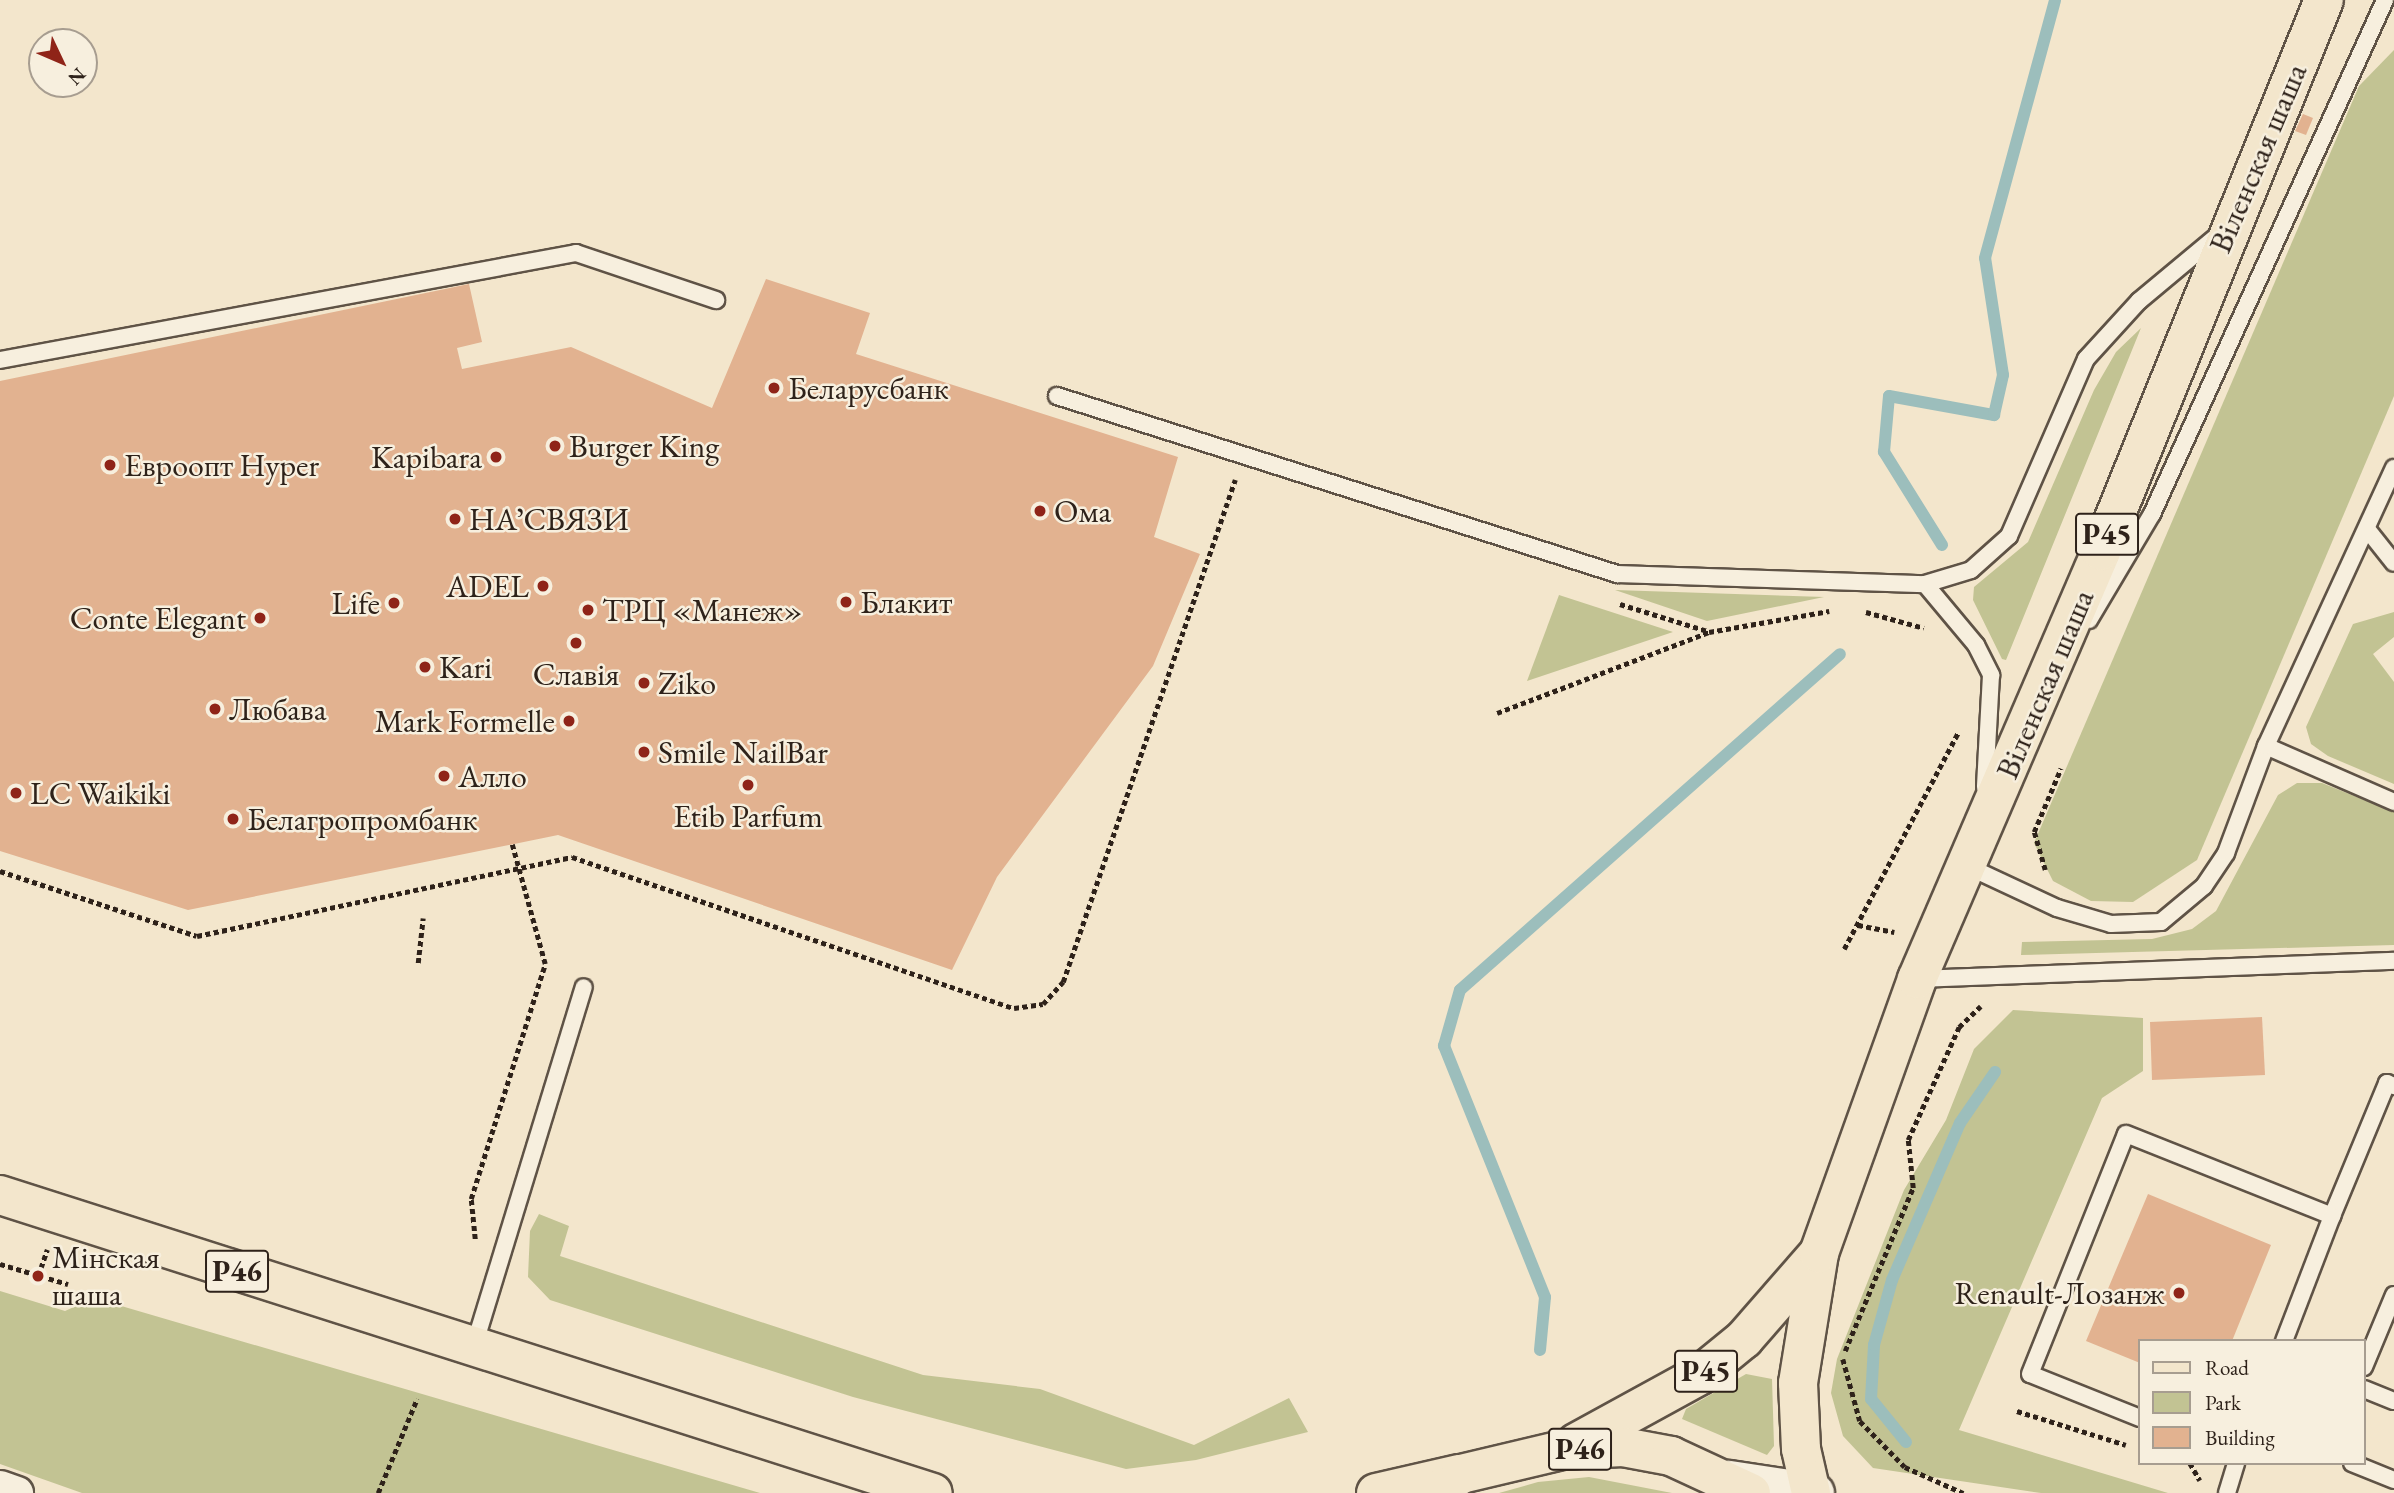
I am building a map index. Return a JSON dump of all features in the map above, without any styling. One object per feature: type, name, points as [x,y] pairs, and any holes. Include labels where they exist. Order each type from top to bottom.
[{"type":"main road","name":"Віленская шаша","points":[[1819,1253],[1917,979],[1975,852],[2035,708],[2227,228],[2324,0]]},
{"type":"main road","name":"Р46","points":[[0,1195],[933,1493]]},
{"type":"main road","name":"Р45","points":[[1562,1450],[1700,1375],[1744,1339],[1819,1253]]},
{"type":"main road","name":"Р45","points":[[1812,1493],[1801,1449],[1798,1383],[1819,1253]]},
{"type":"main road","name":"Р46","points":[[1376,1493],[1448,1483],[1562,1450],[1623,1447],[1671,1456],[1740,1486]]},
{"type":"main road","points":[[1740,1486],[1812,1493]]},
{"type":"street","points":[[0,1487],[17,1493]]},
{"type":"lane","points":[[2035,708],[2152,514],[2385,0]]},
{"type":"lane","points":[[1056,396],[1617,574],[1925,584],[1971,570],[2009,536],[2086,359],[2139,301],[2227,228]]},
{"type":"lane","points":[[0,360],[576,253],[716,300]]},
{"type":"lane","points":[[1925,584],[1991,675],[1975,852],[2057,908],[2111,924],[2161,922],[2204,886],[2226,853],[2266,746],[2393,472]]},
{"type":"lane","points":[[2367,528],[2394,563]]},
{"type":"lane","points":[[2266,746],[2394,802]]},
{"type":"lane","points":[[1917,979],[2394,961]]},
{"type":"lane","points":[[473,1346],[584,987]]},
{"type":"lane","points":[[2285,1339],[2387,1083],[2394,1086]]},
{"type":"lane","points":[[2138,1417],[2030,1374],[2126,1134],[2332,1216]]},
{"type":"lane","points":[[2366,1362],[2394,1295]]},
{"type":"lane","points":[[2366,1390],[2394,1401]]},
{"type":"lane","points":[[2227,1493],[2235,1465]]},
{"type":"lane","points":[[2357,1465],[2394,1480]]},
{"type":"path","points":[[0,871],[197,936],[572,857],[1014,1008],[1043,1004],[1063,982],[1243,456]]},
{"type":"path","points":[[1497,713],[1709,632],[1837,610]]},
{"type":"path","points":[[1859,611],[1929,631]]},
{"type":"path","points":[[1844,949],[1874,885],[1939,776],[1962,721]]},
{"type":"path","points":[[2053,881],[2038,860],[2034,832],[2061,768]]},
{"type":"path","points":[[473,1246],[471,1199],[545,964],[512,844]]},
{"type":"path","points":[[418,962],[423,918]]},
{"type":"path","points":[[1963,1493],[1905,1467],[1860,1421],[1843,1356],[1913,1188],[1908,1140],[1959,1027],[1989,1000]]},
{"type":"path","points":[[0,1264],[68,1284]]},
{"type":"path","points":[[378,1493],[416,1399]]},
{"type":"path","points":[[2017,1411],[2138,1448]]},
{"type":"path","points":[[2191,1465],[2200,1493]]},
{"type":"green space","points":[[2394,50],[2394,396],[2197,860],[2133,902],[2091,901],[2053,881],[2034,843],[2359,86]]},
{"type":"green space","points":[[2141,328],[2006,660],[2002,659],[1973,600],[1974,587],[2028,542],[2094,390],[2116,352]]},
{"type":"green space","points":[[1615,590],[1824,597],[1707,621]]},
{"type":"green space","points":[[1559,595],[1673,632],[1527,681]]},
{"type":"green space","points":[[2394,612],[2394,637],[2373,654],[2394,682],[2394,784],[2328,756],[2311,744],[2306,727],[2353,624]]},
{"type":"green space","points":[[2297,783],[2322,783],[2394,812],[2394,945],[2021,955],[2022,942],[2152,939],[2192,929],[2216,911],[2278,795]]},
{"type":"green space","points":[[2013,1010],[2143,1018],[2143,1071],[2102,1098],[1959,1430],[2168,1493],[2041,1493],[1873,1468],[1843,1436],[1831,1393],[1837,1359],[1904,1190],[1946,1120],[1974,1049]]},
{"type":"green space","points":[[539,1214],[569,1226],[560,1256],[923,1375],[1040,1389],[1194,1445],[1289,1398],[1308,1432],[1196,1460],[1126,1469],[853,1397],[550,1300],[528,1277],[530,1231]]},
{"type":"green space","points":[[0,1291],[65,1311],[94,1298],[760,1493],[82,1493],[0,1464]]},
{"type":"green space","points":[[1746,1374],[1772,1379],[1774,1446],[1767,1455],[1682,1419],[1686,1409]]},
{"type":"green space","points":[[1589,1477],[1672,1493],[1499,1493],[1538,1482]]},
{"type":"building","points":[[2303,114],[2313,118],[2306,135],[2295,131]]},
{"type":"building","name":"ТРЦ «Манеж»","points":[[766,279],[870,313],[856,354],[1178,457],[1154,537],[1200,554],[1153,666],[997,877],[952,970],[558,835],[188,910],[0,851],[0,381],[469,284],[482,342],[457,348],[462,369],[571,347],[712,408]]},
{"type":"building","points":[[2262,1017],[2265,1075],[2152,1080],[2150,1022]]},
{"type":"building","name":"Renault-Лозанж","points":[[2148,1194],[2271,1245],[2233,1339],[2138,1339],[2138,1362],[2086,1341]]},
{"type":"waterway","points":[[1942,545],[1884,452],[1889,396],[1994,415],[2003,375],[1985,258],[2055,0]]},
{"type":"waterway","points":[[1540,1350],[1545,1297],[1444,1046],[1460,990],[1840,654]]},
{"type":"waterway","points":[[1906,1442],[1871,1399],[1874,1345],[1892,1280],[1960,1123],[1995,1072]]},
{"type":"place","name":"Беларусбанк","points":[[774,388]]},
{"type":"place","name":"Burger King","points":[[555,446]]},
{"type":"place","name":"Kapibara","points":[[496,457]]},
{"type":"place","name":"Евроопт Hyper","points":[[110,465]]},
{"type":"place","name":"Ома","points":[[1040,511]]},
{"type":"place","name":"НАʼСВЯЗИ","points":[[455,519]]},
{"type":"place","name":"ADEL","points":[[543,586]]},
{"type":"place","name":"Блакит","points":[[846,602]]},
{"type":"place","name":"Life","points":[[394,603]]},
{"type":"place","name":"ТРЦ «Манеж»","points":[[588,610]]},
{"type":"place","name":"Conte Elegant","points":[[260,618]]},
{"type":"place","name":"Славія","points":[[576,643]]},
{"type":"place","name":"Kari","points":[[425,667]]},
{"type":"place","name":"Ziko","points":[[644,683]]},
{"type":"place","name":"Любава","points":[[215,709]]},
{"type":"place","name":"Mark Formelle","points":[[569,721]]},
{"type":"place","name":"Smile NailBar","points":[[644,752]]},
{"type":"place","name":"Алло","points":[[444,776]]},
{"type":"place","name":"Etib Parfum","points":[[748,785]]},
{"type":"place","name":"LC Waikiki","points":[[16,793]]},
{"type":"place","name":"Белагропромбанк","points":[[233,819]]},
{"type":"place","name":"Мінская шаша","points":[[38,1276]]},
{"type":"place","name":"Renault-Лозанж","points":[[2179,1293]]}]
